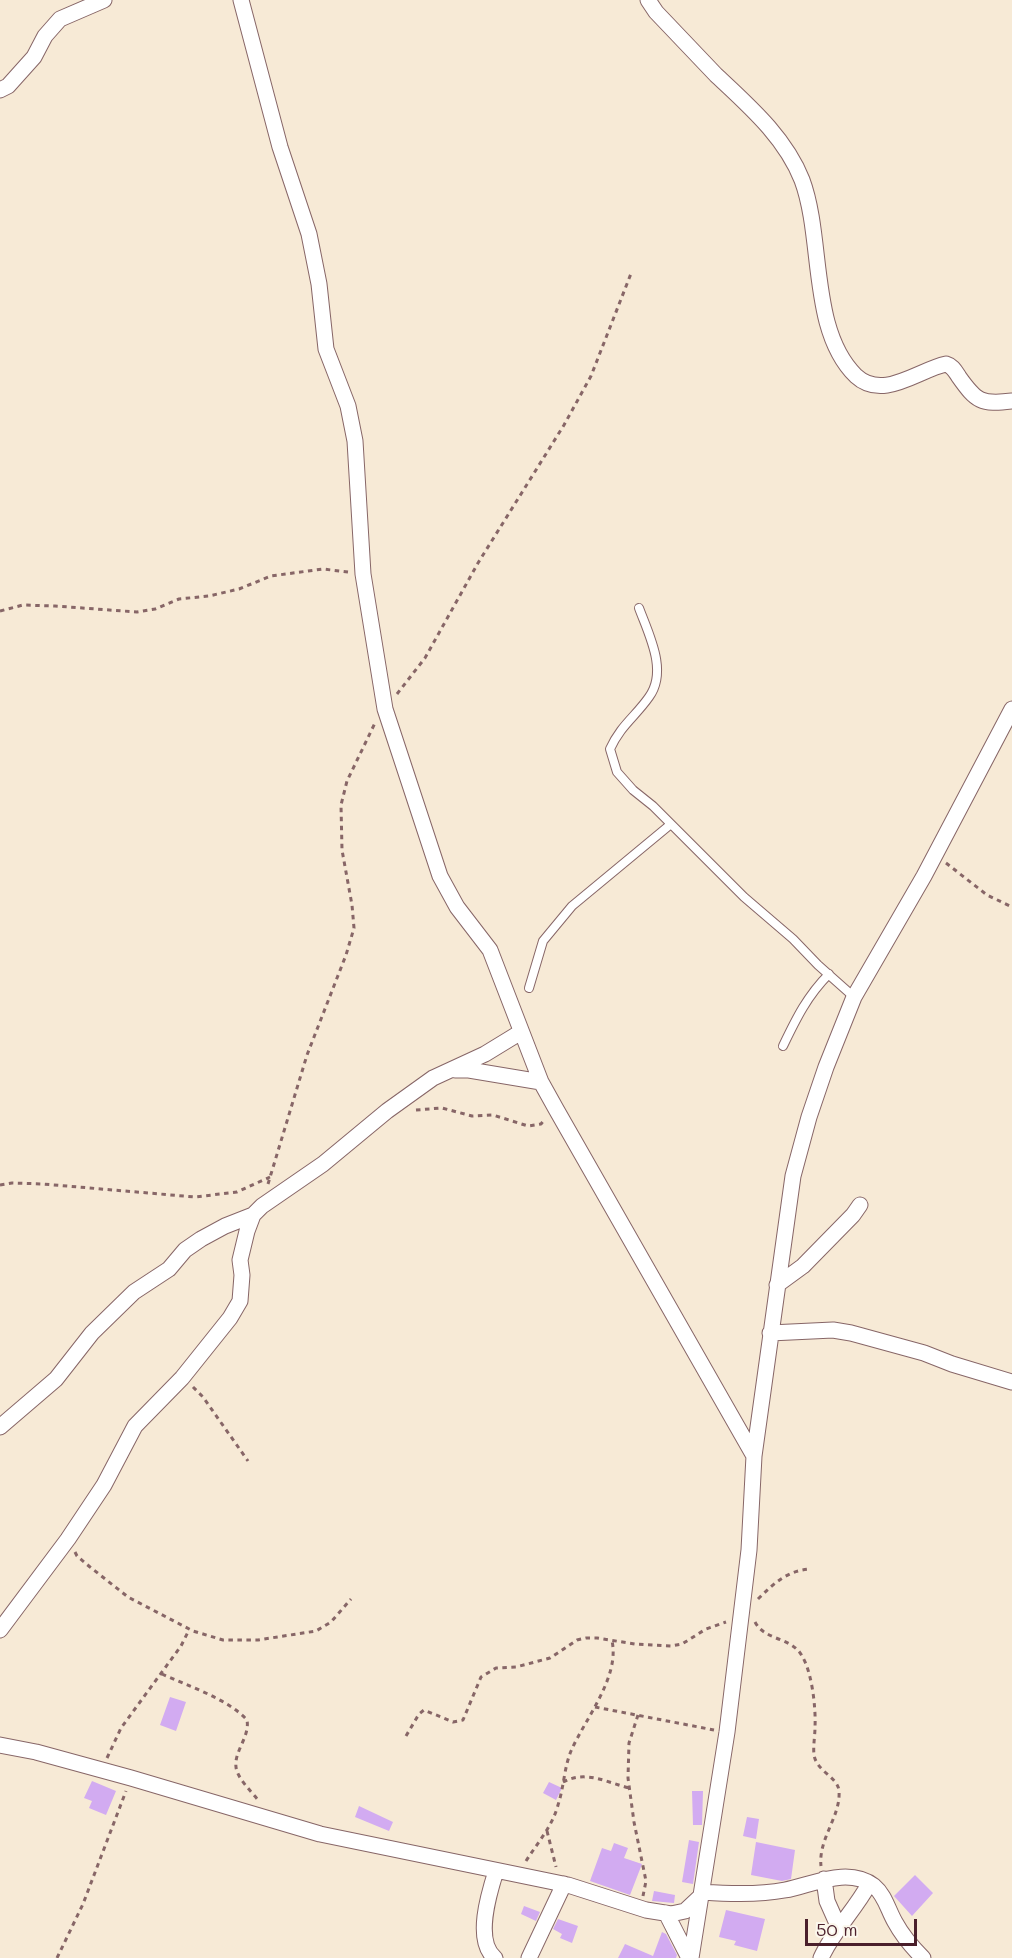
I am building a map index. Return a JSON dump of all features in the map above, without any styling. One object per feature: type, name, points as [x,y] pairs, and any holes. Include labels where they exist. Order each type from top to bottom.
[{"type":"street","points":[[0,90],[8,86],[27,66],[45,36],[60,19],[104,0]]},
{"type":"street","points":[[241,0],[280,147],[309,234],[319,284],[326,349],[348,406],[355,441],[363,574],[385,709],[441,876],[457,907],[490,950],[541,1082],[555,1109],[754,1456]]},
{"type":"street","points":[[648,0],[656,12],[716,74],[758,113],[790,157],[802,182],[812,221],[828,327],[839,352],[857,376],[873,386],[887,386],[946,364],[954,369],[973,396],[984,400],[1012,401]]},
{"type":"street","points":[[690,1958],[746,1608],[754,1456],[793,1176],[808,1118],[854,997],[935,855],[1012,709]]},
{"type":"street","points":[[0,1427],[56,1379],[92,1333],[134,1292],[169,1269],[185,1250],[201,1239],[258,1210],[323,1164],[387,1111],[433,1078],[485,1054],[521,1032]]},
{"type":"street","points":[[451,1070],[541,1082]]},
{"type":"street","points":[[777,1286],[803,1266],[860,1205]]},
{"type":"street","points":[[0,1630],[74,1530],[104,1485],[135,1426],[182,1378],[230,1318],[240,1301],[242,1275],[240,1260],[246,1231],[258,1210]]},
{"type":"street","points":[[770,1333],[833,1330],[851,1333],[924,1353],[1012,1382]]},
{"type":"street","points":[[0,1745],[36,1752],[131,1778],[320,1834],[561,1884],[666,1913],[685,1911],[702,1894],[786,1890],[824,1879],[844,1877],[875,1887],[895,1922],[923,1958]]},
{"type":"street","points":[[495,1958],[487,1949],[484,1928],[488,1899],[496,1871]]},
{"type":"street","points":[[824,1879],[827,1900],[839,1928]]},
{"type":"street","points":[[529,1958],[561,1884]]},
{"type":"street","points":[[821,1958],[828,1943],[869,1884]]},
{"type":"street","points":[[666,1913],[690,1958]]},
{"type":"lane","points":[[639,608],[653,647],[657,680],[650,696],[617,734],[610,749],[617,772],[744,897],[793,939],[854,997]]},
{"type":"lane","points":[[529,988],[543,941],[572,906],[671,824]]},
{"type":"lane","points":[[783,1047],[806,1001],[829,974]]},
{"type":"path","points":[[258,1210],[307,1055],[346,955],[354,928],[342,850],[341,805],[347,781],[376,720],[425,658],[478,563],[564,425],[591,376],[632,272]]},
{"type":"path","points":[[0,611],[34,605],[137,612],[155,609],[179,599],[209,596],[239,589],[271,576],[294,572],[323,569],[363,574]]},
{"type":"path","points":[[935,855],[987,895],[1012,907]]},
{"type":"path","points":[[387,1111],[442,1108],[472,1116],[493,1115],[528,1126],[541,1124],[555,1109]]},
{"type":"path","points":[[0,1185],[44,1184],[195,1197],[237,1192],[270,1177]]},
{"type":"path","points":[[182,1378],[203,1397],[248,1461]]},
{"type":"path","points":[[74,1530],[73,1544],[77,1556],[128,1597],[189,1629],[224,1640],[258,1640],[316,1631],[331,1622],[351,1599]]},
{"type":"path","points":[[406,1736],[419,1714],[424,1710],[453,1722],[463,1720],[481,1677],[488,1671],[527,1665],[550,1658],[578,1640],[597,1638],[645,1645],[682,1644],[746,1608],[771,1585],[793,1571],[811,1569]]},
{"type":"path","points":[[746,1608],[757,1626],[770,1635],[795,1646],[806,1663],[814,1705],[814,1754],[820,1770],[836,1783],[839,1790],[836,1807],[821,1848],[820,1864],[824,1879]]},
{"type":"path","points":[[101,1770],[121,1728],[147,1690],[162,1674],[181,1646],[189,1629]]},
{"type":"path","points":[[516,1874],[547,1831],[559,1803],[572,1750],[595,1707],[612,1666],[615,1656],[612,1641]]},
{"type":"path","points":[[162,1674],[204,1692],[241,1713],[247,1720],[247,1733],[236,1761],[236,1770],[263,1807]]},
{"type":"path","points":[[595,1707],[727,1732]]},
{"type":"path","points":[[638,1715],[629,1743],[628,1768],[634,1822],[646,1881],[639,1907]]},
{"type":"path","points":[[563,1782],[593,1776],[629,1788]]},
{"type":"path","points":[[57,1958],[82,1904],[131,1778]]},
{"type":"path","points":[[547,1831],[561,1884]]},
{"type":"building","points":[[170,1697],[186,1702],[176,1731],[160,1725]]},
{"type":"building","points":[[92,1781],[116,1791],[106,1815],[89,1808],[92,1801],[84,1798]]},
{"type":"building","points":[[549,1782],[562,1788],[556,1800],[543,1793]]},
{"type":"building","points":[[692,1791],[703,1791],[702,1825],[693,1825]]},
{"type":"building","points":[[359,1806],[393,1822],[389,1831],[355,1817]]},
{"type":"building","points":[[747,1817],[759,1819],[756,1839],[743,1836]]},
{"type":"building","points":[[689,1840],[699,1842],[693,1884],[682,1882]]},
{"type":"building","points":[[756,1842],[795,1850],[791,1879],[782,1881],[751,1875]]},
{"type":"building","points":[[614,1843],[628,1848],[624,1858],[642,1864],[630,1895],[590,1881],[602,1848],[611,1851]]},
{"type":"building","points":[[915,1875],[933,1893],[912,1916],[894,1896]]},
{"type":"building","points":[[654,1891],[675,1895],[674,1903],[652,1901]]},
{"type":"building","points":[[524,1906],[540,1912],[536,1921],[521,1914]]},
{"type":"building","points":[[726,1910],[765,1919],[757,1951],[734,1945],[736,1941],[719,1937]]},
{"type":"building","points":[[558,1919],[578,1926],[572,1943],[560,1938],[562,1934],[553,1929]]},
{"type":"building","points":[[662,1932],[666,1934],[677,1955],[676,1958],[618,1958],[625,1944],[653,1956]]}]
